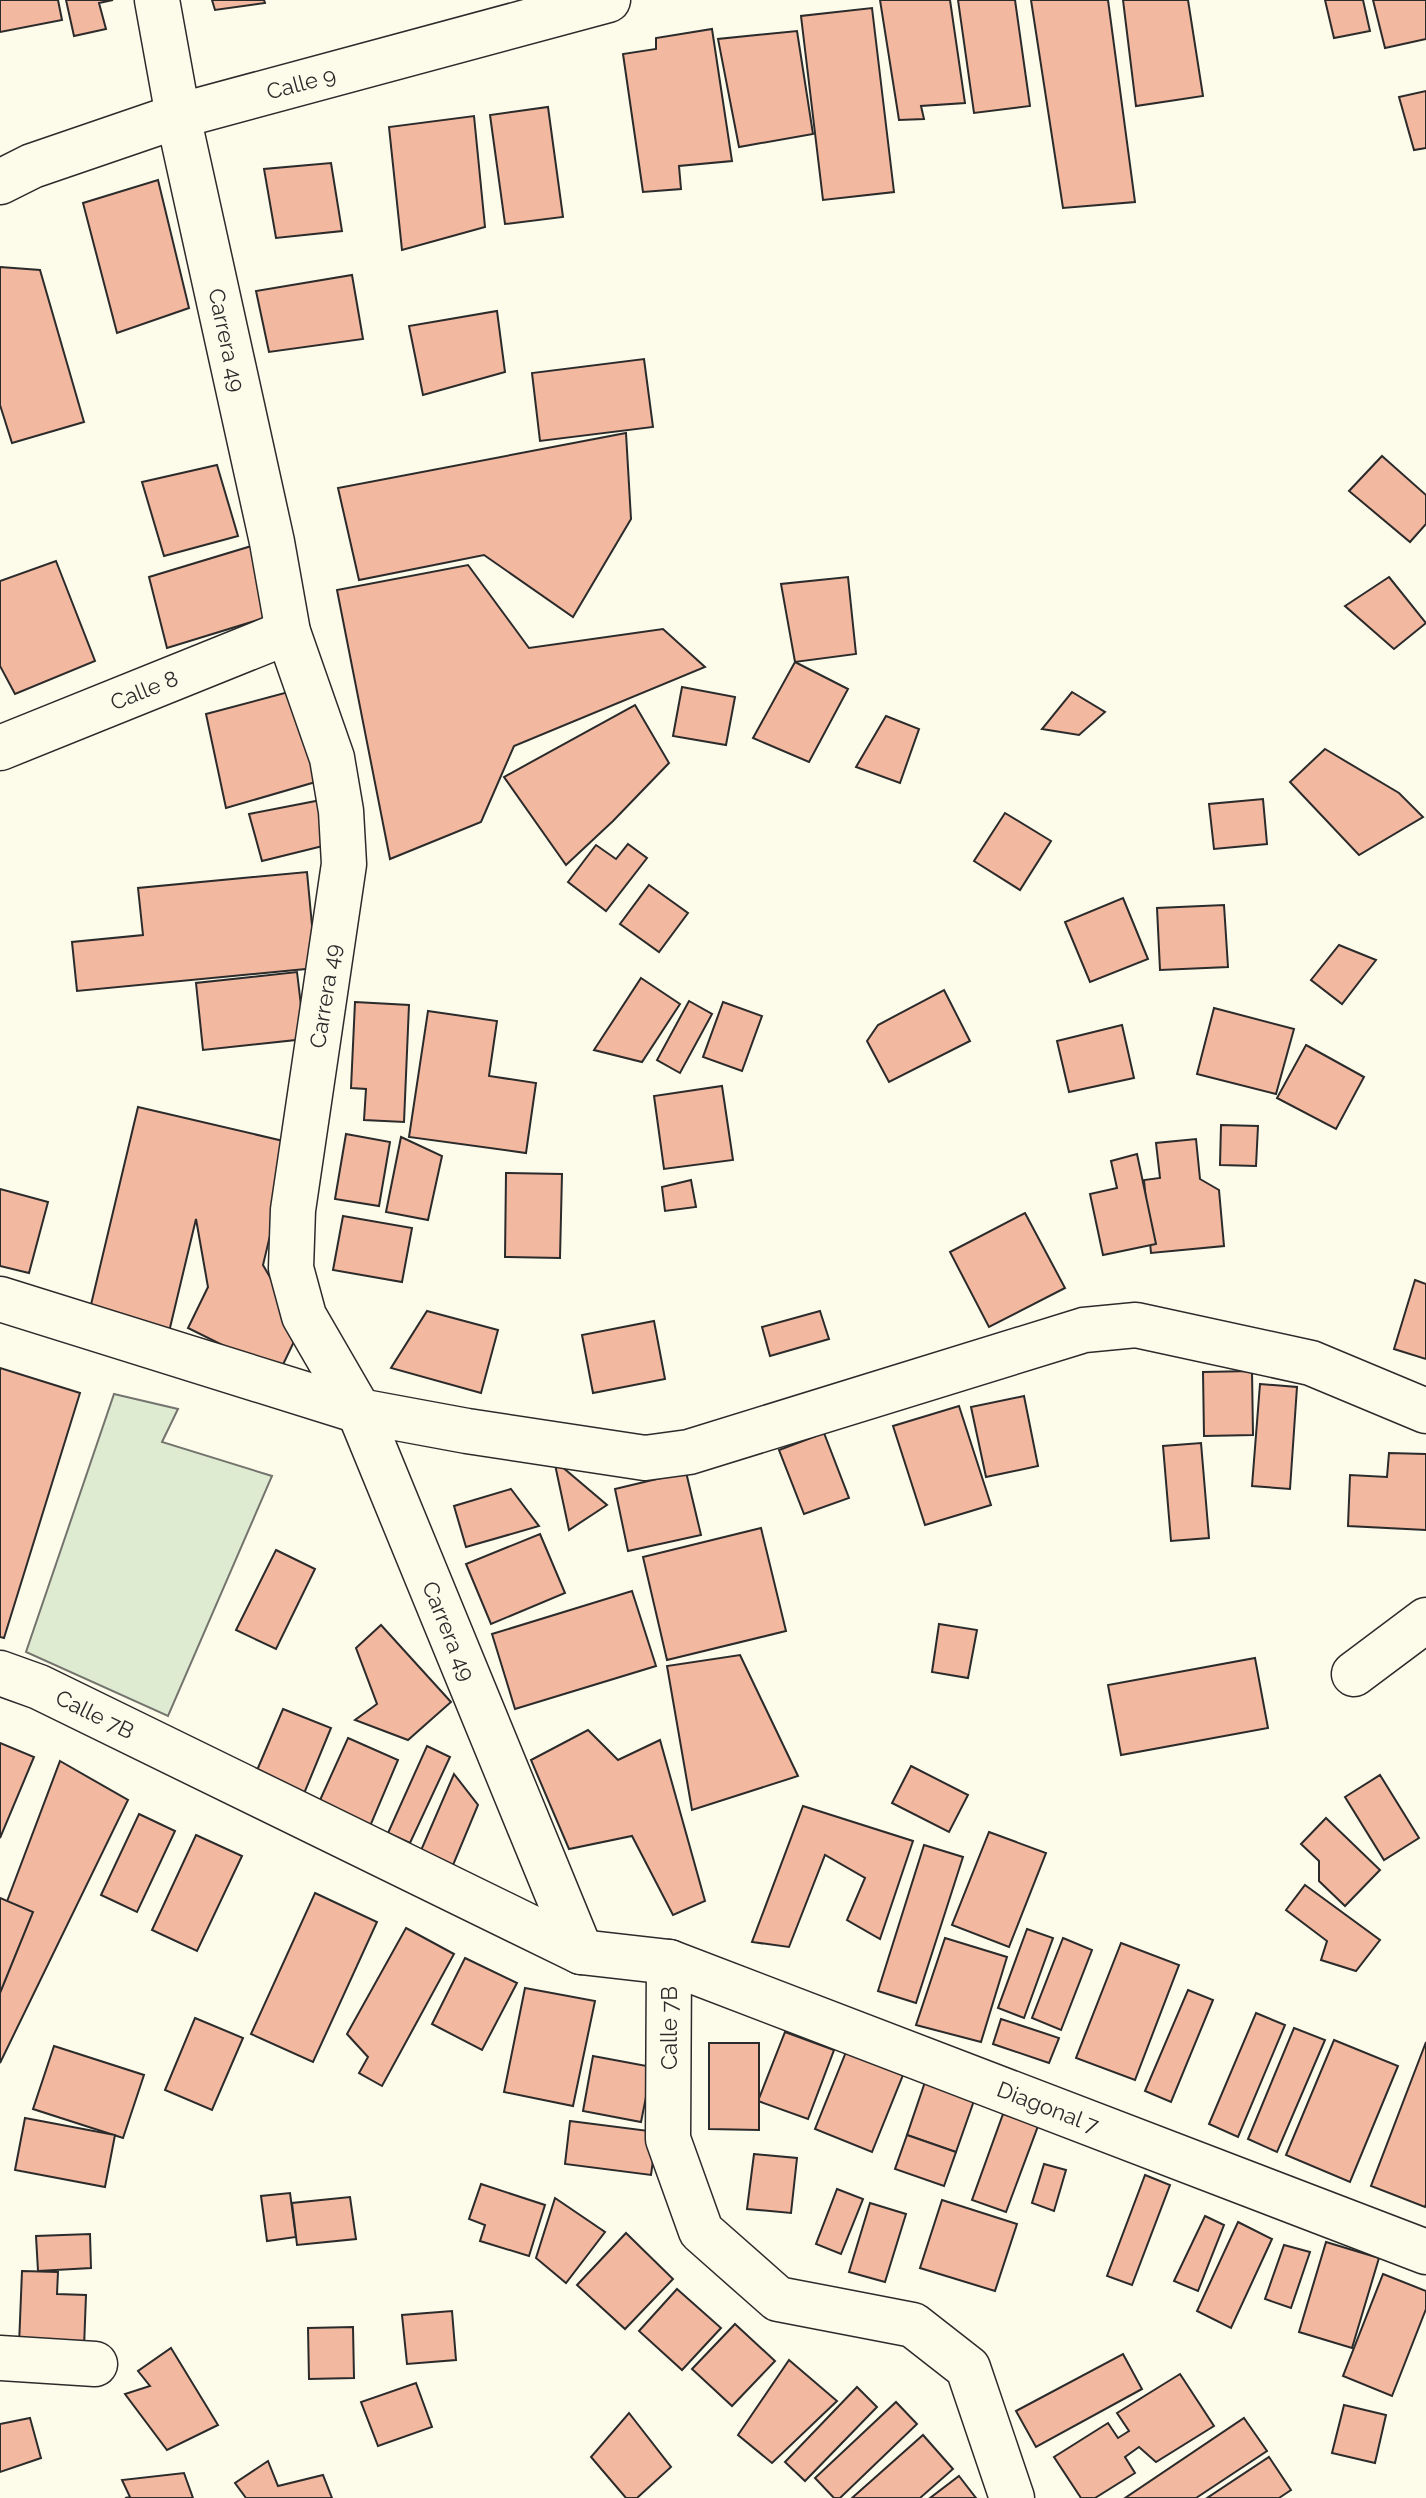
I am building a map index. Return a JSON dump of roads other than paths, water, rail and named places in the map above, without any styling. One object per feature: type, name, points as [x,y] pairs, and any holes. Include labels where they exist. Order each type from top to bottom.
[{"type":"street","name":"Carrera 49","points":[[157,0],[178,116],[269,527],[288,632],[332,758],[341,811],[344,864],[293,1210],[291,1268],[304,1316],[359,1411],[581,1952]]},
{"type":"street","name":"Calle 9","points":[[0,182],[32,166],[178,116],[608,0]]},
{"type":"street","name":"Calle 8","points":[[0,748],[288,632]]},
{"type":"street","points":[[0,1299],[359,1411],[645,1458],[689,1452],[1084,1330],[1136,1325],[1311,1363],[1426,1411]]},
{"type":"street","points":[[1354,1674],[1426,1620]]},
{"type":"street","name":"Calle 7B","points":[[0,1673],[39,1687],[581,1952],[669,1962],[668,2139],[701,2231],[778,2299],[913,2325],[968,2368],[1012,2498]]},
{"type":"street","name":"Diagonal 7","points":[[669,1962],[1426,2252]]},
{"type":"street","points":[[0,2358],[95,2364]]}]
